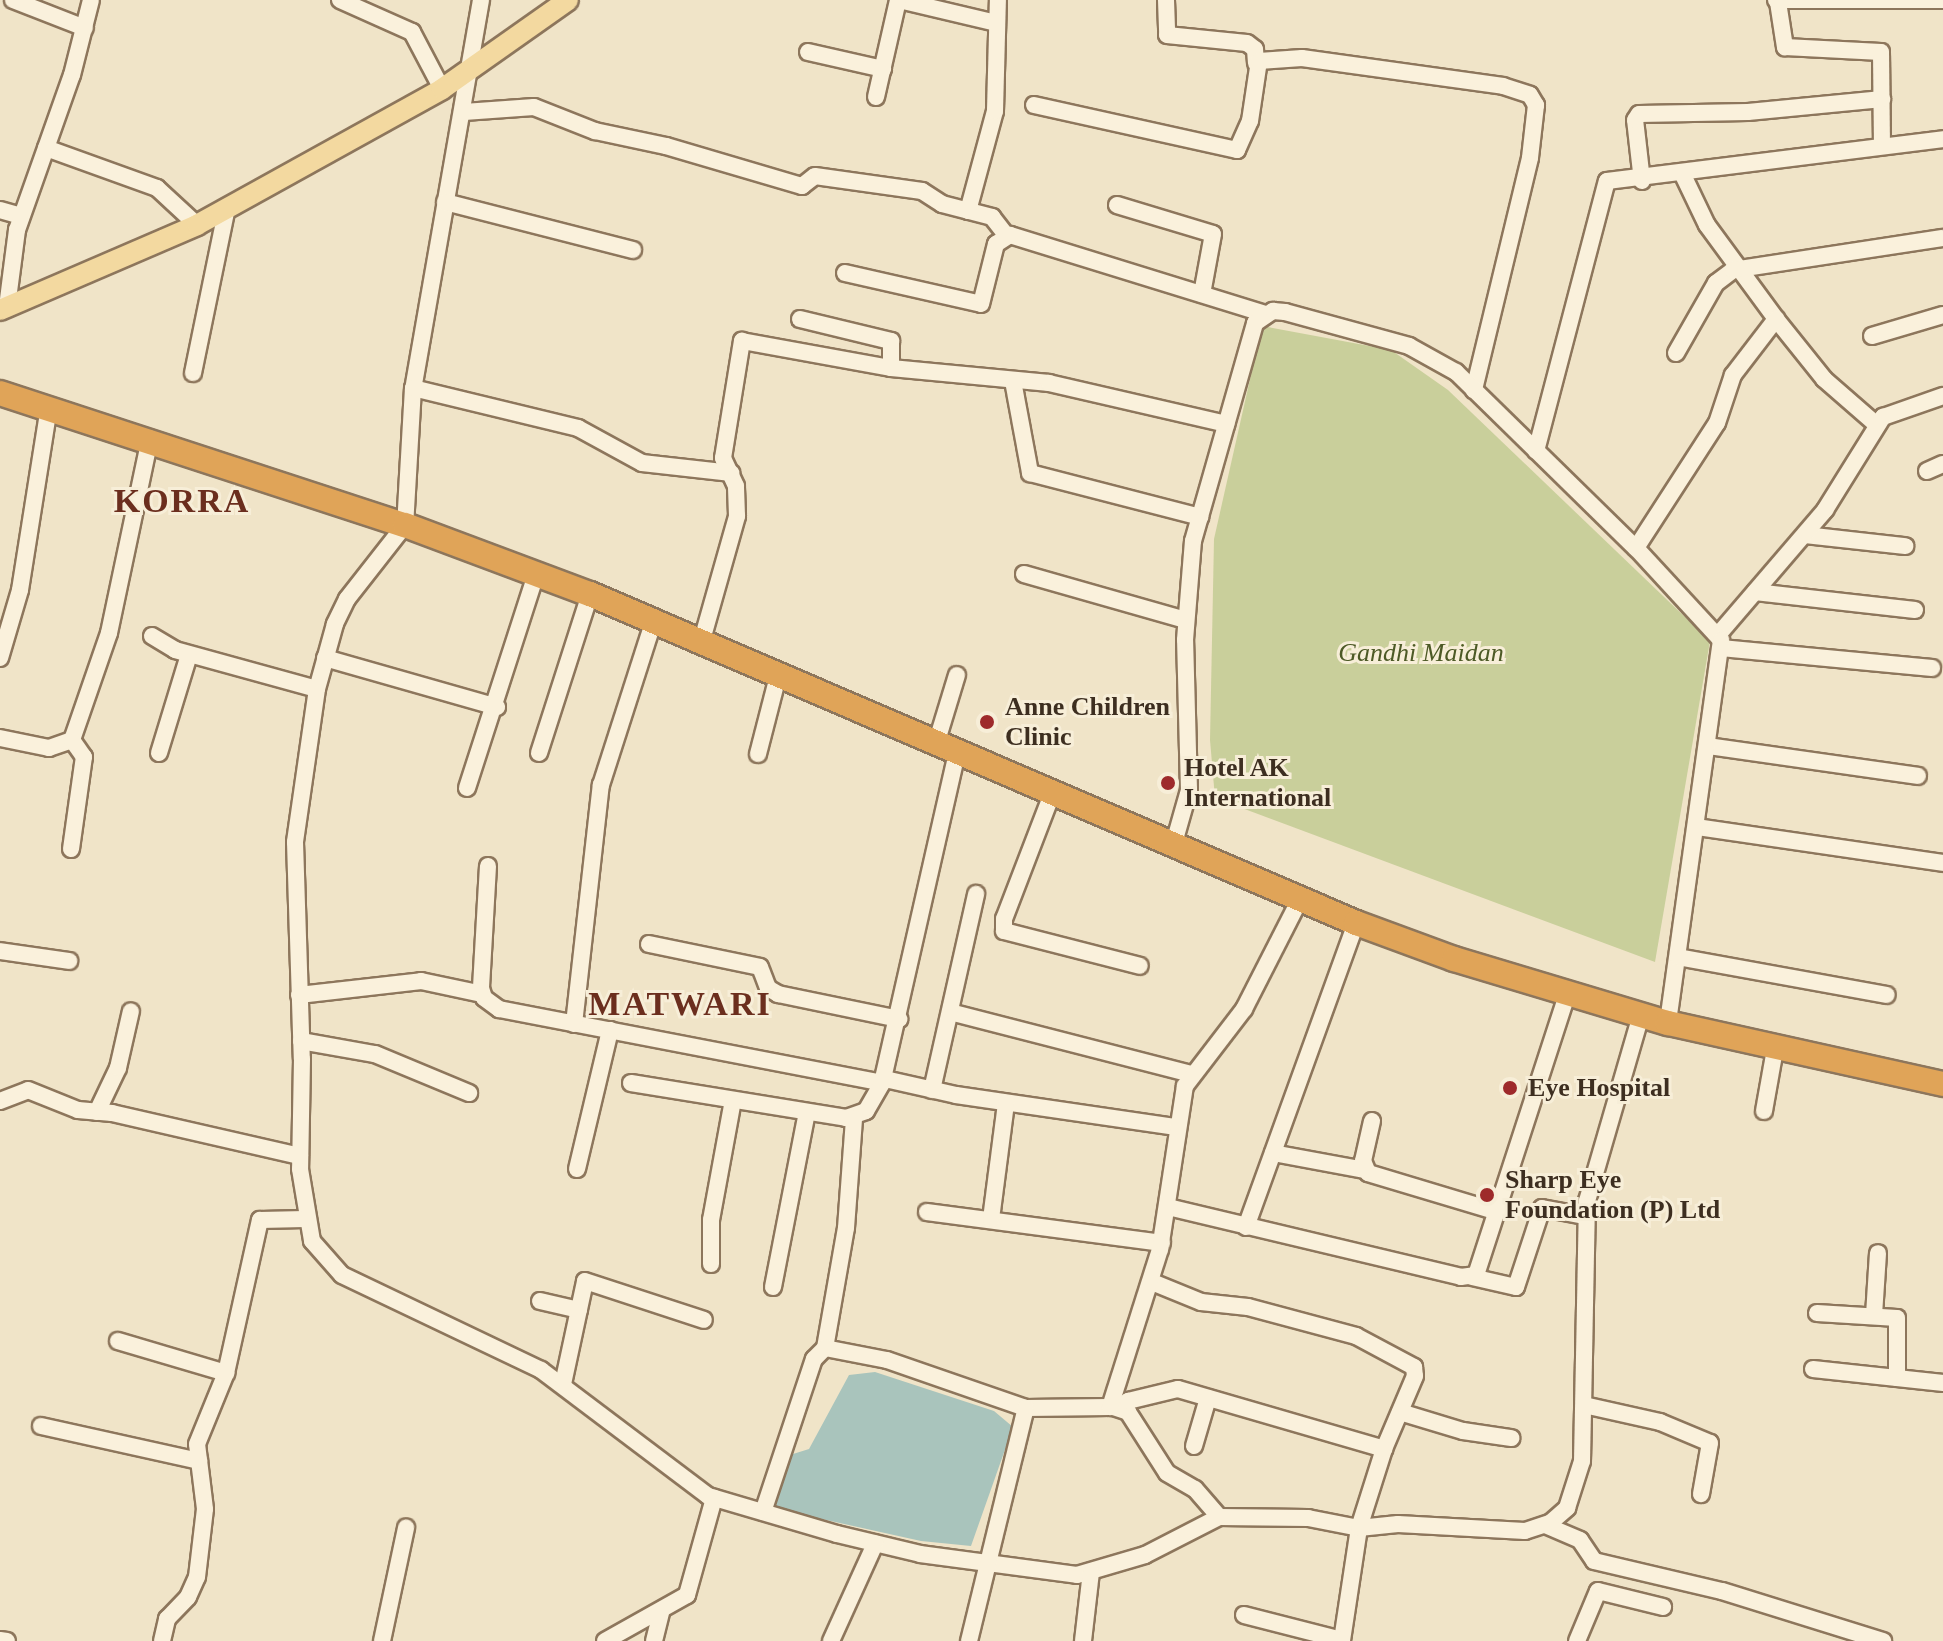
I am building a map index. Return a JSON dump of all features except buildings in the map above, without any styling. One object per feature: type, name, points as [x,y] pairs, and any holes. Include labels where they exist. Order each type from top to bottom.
[{"type":"highway","points":[[0,393],[150,438],[405,525],[590,594],[779,672],[946,749],[1174,843],[1356,923],[1567,995],[1668,1023],[1943,1084]]},
{"type":"main road","points":[[4,308],[197,225],[442,89],[568,0]]},
{"type":"street","points":[[13,0],[85,28]]},
{"type":"street","points":[[4,308],[21,216],[85,28],[91,0]]},
{"type":"street","points":[[340,0],[412,32],[442,89]]},
{"type":"street","points":[[481,0],[474,64],[445,202],[413,388],[405,525],[347,599],[325,658],[317,689],[295,842],[301,1041],[300,1156],[305,1219],[324,1260],[342,1275],[511,1352],[563,1384],[683,1480],[714,1498],[875,1544],[1050,1574],[1091,1572],[1145,1555],[1219,1517],[1308,1518],[1359,1528],[1398,1524],[1491,1532],[1545,1525],[1559,1516],[1574,1493],[1582,1461],[1585,1216],[1641,1015]]},
{"type":"street","points":[[876,97],[898,0],[996,23]]},
{"type":"street","points":[[968,211],[995,111],[998,0]]},
{"type":"street","points":[[1034,105],[1239,150],[1250,121],[1255,49],[1247,43],[1167,35],[1166,0]]},
{"type":"street","points":[[1882,145],[1881,52],[1785,47],[1777,1],[1943,0]]},
{"type":"street","points":[[808,52],[883,69]]},
{"type":"street","points":[[1256,63],[1302,58],[1503,86],[1534,100],[1530,158],[1474,390]]},
{"type":"street","points":[[1642,181],[1635,120],[1639,114],[1748,112],[1882,99]]},
{"type":"street","points":[[464,112],[534,107],[595,131],[666,146],[802,186],[815,176],[922,191],[942,204],[995,219],[1006,235],[1265,314],[1285,312],[1409,346],[1434,357],[1474,390],[1636,548],[1720,642],[1932,668]]},
{"type":"street","points":[[1536,451],[1607,181],[1642,181],[1882,145],[1943,139]]},
{"type":"street","points":[[46,148],[157,188],[197,225]]},
{"type":"street","points":[[1683,175],[1707,225],[1742,267],[1776,319],[1824,379],[1877,425]]},
{"type":"street","points":[[445,202],[633,250]]},
{"type":"street","points":[[1117,205],[1213,234],[1202,294]]},
{"type":"street","points":[[193,373],[227,207]]},
{"type":"street","points":[[0,210],[21,216]]},
{"type":"street","points":[[845,273],[981,304],[996,244],[1006,235]]},
{"type":"street","points":[[1676,353],[1716,283],[1742,267],[1943,238]]},
{"type":"street","points":[[1174,843],[1189,790],[1186,620],[1200,517],[1251,332],[1265,314]]},
{"type":"street","points":[[1872,336],[1943,315]]},
{"type":"street","points":[[800,319],[891,341],[891,368]]},
{"type":"street","points":[[1636,548],[1717,423],[1733,375],[1776,319]]},
{"type":"street","points":[[702,640],[737,516],[731,473],[723,453],[742,341],[891,368],[1049,383],[1226,424]]},
{"type":"street","points":[[1013,381],[1024,464],[1033,475],[1200,517]]},
{"type":"street","points":[[413,388],[578,428],[642,463],[731,473]]},
{"type":"street","points":[[1668,1023],[1720,642],[1755,592],[1805,535],[1883,417],[1943,396]]},
{"type":"street","points":[[0,658],[20,590],[49,407]]},
{"type":"street","points":[[0,738],[56,748],[72,740],[109,633],[150,438]]},
{"type":"street","points":[[1805,535],[1905,546]]},
{"type":"street","points":[[467,788],[497,707],[536,574]]},
{"type":"street","points":[[1024,574],[1186,620]]},
{"type":"street","points":[[1755,592],[1915,610]]},
{"type":"street","points":[[539,753],[590,594]]},
{"type":"street","points":[[574,1024],[601,785],[654,620]]},
{"type":"street","points":[[152,636],[189,655],[317,689]]},
{"type":"street","points":[[159,753],[189,655]]},
{"type":"street","points":[[325,658],[497,707]]},
{"type":"street","points":[[758,754],[779,672]]},
{"type":"street","points":[[631,1083],[854,1118],[866,1111],[884,1081],[899,1019],[957,675]]},
{"type":"street","points":[[71,849],[84,760],[72,740]]},
{"type":"street","points":[[1708,746],[1918,776]]},
{"type":"street","points":[[1052,794],[1004,919],[1004,931],[1140,966]]},
{"type":"street","points":[[1697,827],[1943,863]]},
{"type":"street","points":[[482,994],[488,866]]},
{"type":"street","points":[[932,1090],[976,894]]},
{"type":"street","points":[[1115,1408],[1162,1243],[1175,1127],[1192,1074],[1244,1009],[1300,899]]},
{"type":"street","points":[[1246,1227],[1356,923]]},
{"type":"street","points":[[649,944],[760,967],[768,988],[778,994],[899,1019]]},
{"type":"street","points":[[0,951],[69,961]]},
{"type":"street","points":[[1678,957],[1887,995]]},
{"type":"street","points":[[299,995],[421,981],[482,994],[515,1014],[1006,1103],[1175,1127]]},
{"type":"street","points":[[1472,1277],[1482,1267],[1567,995]]},
{"type":"street","points":[[97,1112],[118,1068],[131,1011]]},
{"type":"street","points":[[950,1012],[1192,1074]]},
{"type":"street","points":[[577,1169],[610,1030]]},
{"type":"street","points":[[301,1041],[375,1054],[469,1093]]},
{"type":"street","points":[[1764,1111],[1775,1049]]},
{"type":"street","points":[[0,1101],[28,1090],[78,1110],[300,1156]]},
{"type":"street","points":[[711,1264],[711,1220],[733,1100]]},
{"type":"street","points":[[991,1219],[1006,1103]]},
{"type":"street","points":[[773,1287],[807,1112]]},
{"type":"street","points":[[763,1512],[814,1359],[825,1348],[846,1228],[854,1118]]},
{"type":"street","points":[[1365,1170],[1372,1121]]},
{"type":"street","points":[[1273,1153],[1365,1170],[1498,1212]]},
{"type":"street","points":[[1168,1207],[1516,1287],[1542,1208],[1585,1216]]},
{"type":"street","points":[[927,1212],[1162,1243]]},
{"type":"street","points":[[162,1641],[167,1619],[188,1597],[197,1577],[205,1509],[198,1438],[226,1373],[260,1220],[305,1219]]},
{"type":"street","points":[[1874,1315],[1878,1253]]},
{"type":"street","points":[[563,1384],[585,1281],[704,1320]]},
{"type":"street","points":[[1152,1282],[1201,1302],[1248,1307],[1373,1342],[1415,1369],[1384,1449],[1359,1528],[1342,1641],[1244,1615]]},
{"type":"street","points":[[540,1301],[579,1310]]},
{"type":"street","points":[[1817,1313],[1874,1315],[1899,1320],[1897,1378]]},
{"type":"street","points":[[118,1341],[226,1373]]},
{"type":"street","points":[[825,1348],[887,1360],[1026,1408],[1115,1408],[1128,1412],[1167,1473],[1195,1489],[1219,1517]]},
{"type":"street","points":[[1813,1369],[1943,1383]]},
{"type":"street","points":[[1115,1408],[1128,1401],[1178,1389],[1330,1429],[1384,1449]]},
{"type":"street","points":[[1194,1446],[1208,1398]]},
{"type":"street","points":[[1584,1405],[1660,1422],[1710,1443],[1701,1494]]},
{"type":"street","points":[[969,1641],[1026,1408]]},
{"type":"street","points":[[1400,1412],[1463,1431],[1511,1438]]},
{"type":"street","points":[[41,1426],[199,1461]]},
{"type":"street","points":[[605,1641],[681,1603],[692,1586],[714,1498]]},
{"type":"street","points":[[1545,1525],[1582,1541],[1594,1561],[1722,1591],[1883,1641]]},
{"type":"street","points":[[382,1641],[406,1528]]},
{"type":"street","points":[[831,1641],[875,1544]]},
{"type":"street","points":[[1083,1641],[1091,1604],[1091,1572]]},
{"type":"street","points":[[1577,1641],[1598,1591],[1663,1607]]},
{"type":"street","points":[[654,1641],[661,1613]]},
{"type":"street","points":[[0,1640],[7,1641]]},
{"type":"green space","name":"Gandhi Maidan","points":[[1262,326],[1391,350],[1448,390],[1710,641],[1655,962],[1215,798],[1210,740],[1214,539]]},
{"type":"water","points":[[875,1372],[994,1411],[1013,1427],[971,1546],[921,1541],[772,1508],[793,1454],[809,1449],[849,1375]]},
{"type":"place","name":"Anne Children Clinic","points":[[987,722]]},
{"type":"place","name":"Hotel AK International","points":[[1168,783]]},
{"type":"place","name":"Eye Hospital","points":[[1510,1088]]},
{"type":"place","name":"Sharp Eye Foundation (P) Ltd","points":[[1487,1195]]},
{"type":"district","name":"KORRA","points":[[182,501]]},
{"type":"district","name":"MATWARI","points":[[680,1004]]}]
